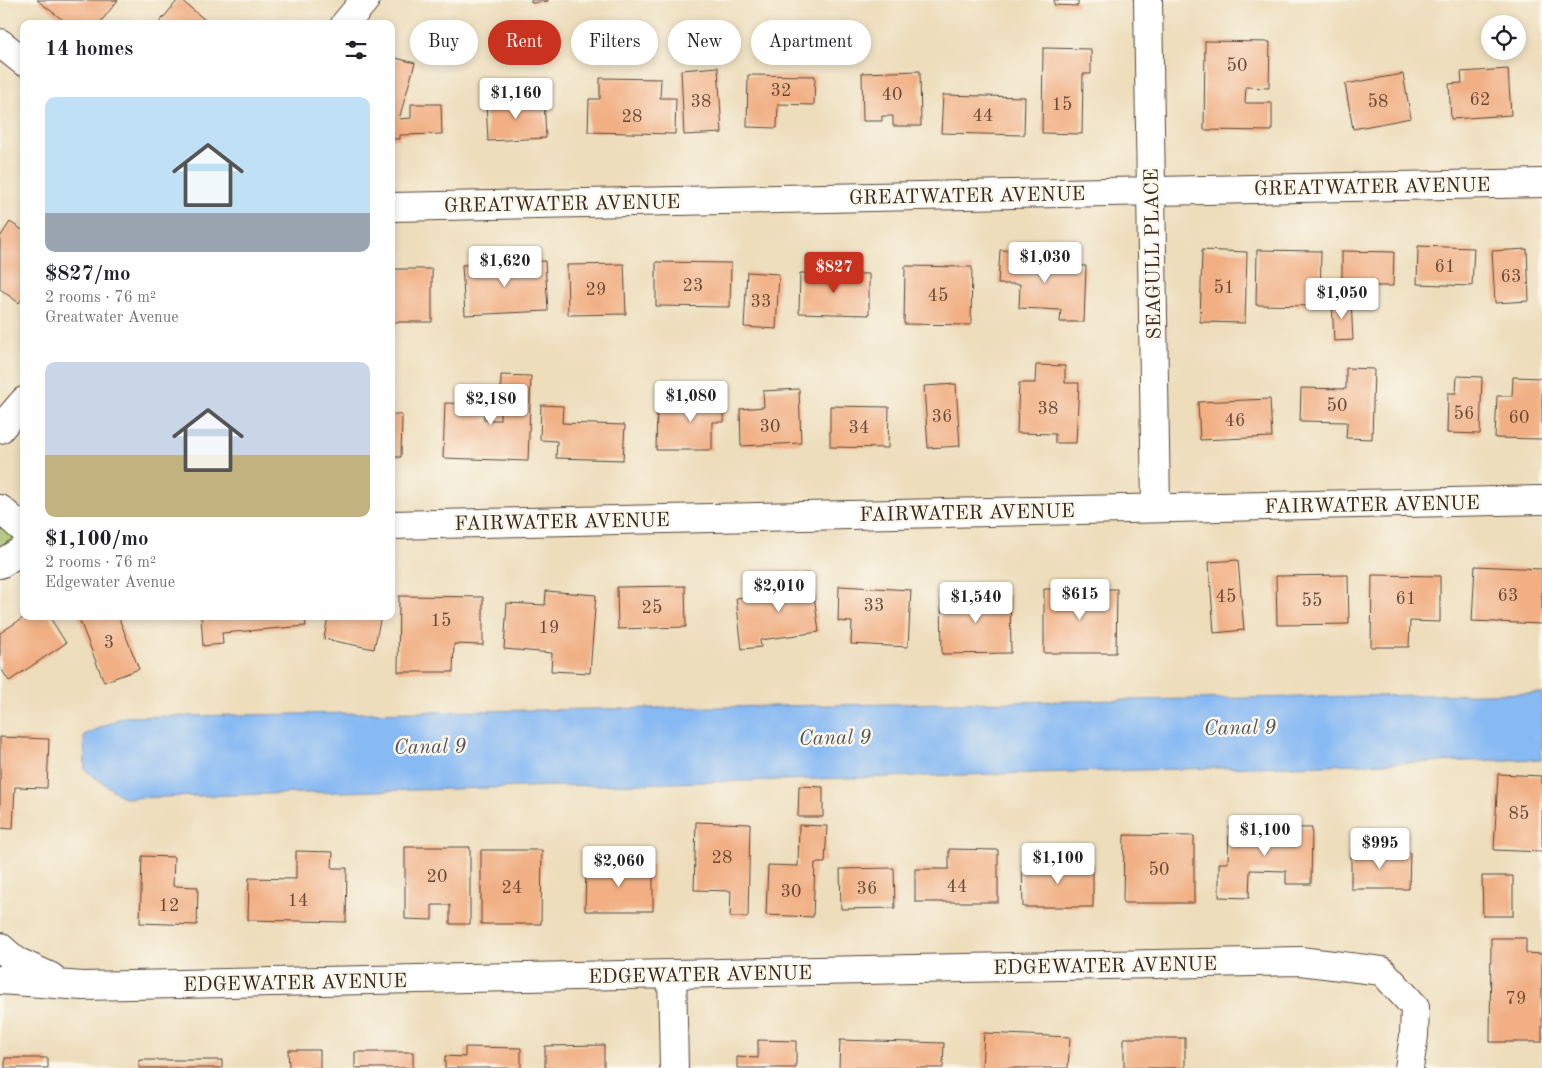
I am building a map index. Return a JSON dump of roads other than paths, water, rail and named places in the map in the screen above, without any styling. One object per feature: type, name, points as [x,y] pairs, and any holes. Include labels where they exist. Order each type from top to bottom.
[{"type":"street","points":[[348,20],[365,0]]},
{"type":"street","name":"SEAGULL PLACE","points":[[1148,0],[1156,508]]},
{"type":"street","points":[[0,43],[20,59]]},
{"type":"street","name":"GREATWATER AVENUE","points":[[395,207],[1542,183]]},
{"type":"street","points":[[0,429],[20,406]]},
{"type":"street","name":"FAIRWATER AVENUE","points":[[395,525],[1542,500]]},
{"type":"street","points":[[0,509],[17,532],[0,564]]},
{"type":"street","points":[[0,947],[16,961],[68,985]]},
{"type":"street","name":"EDGEWATER AVENUE","points":[[0,980],[83,986],[1300,960],[1382,972],[1415,1007],[1414,1036],[1409,1068]]},
{"type":"street","points":[[672,974],[674,1068]]},
{"type":"water","name":"Canal 9","points":[[1542,693],[1542,759],[124,798],[85,770],[84,735],[123,717]]}]
